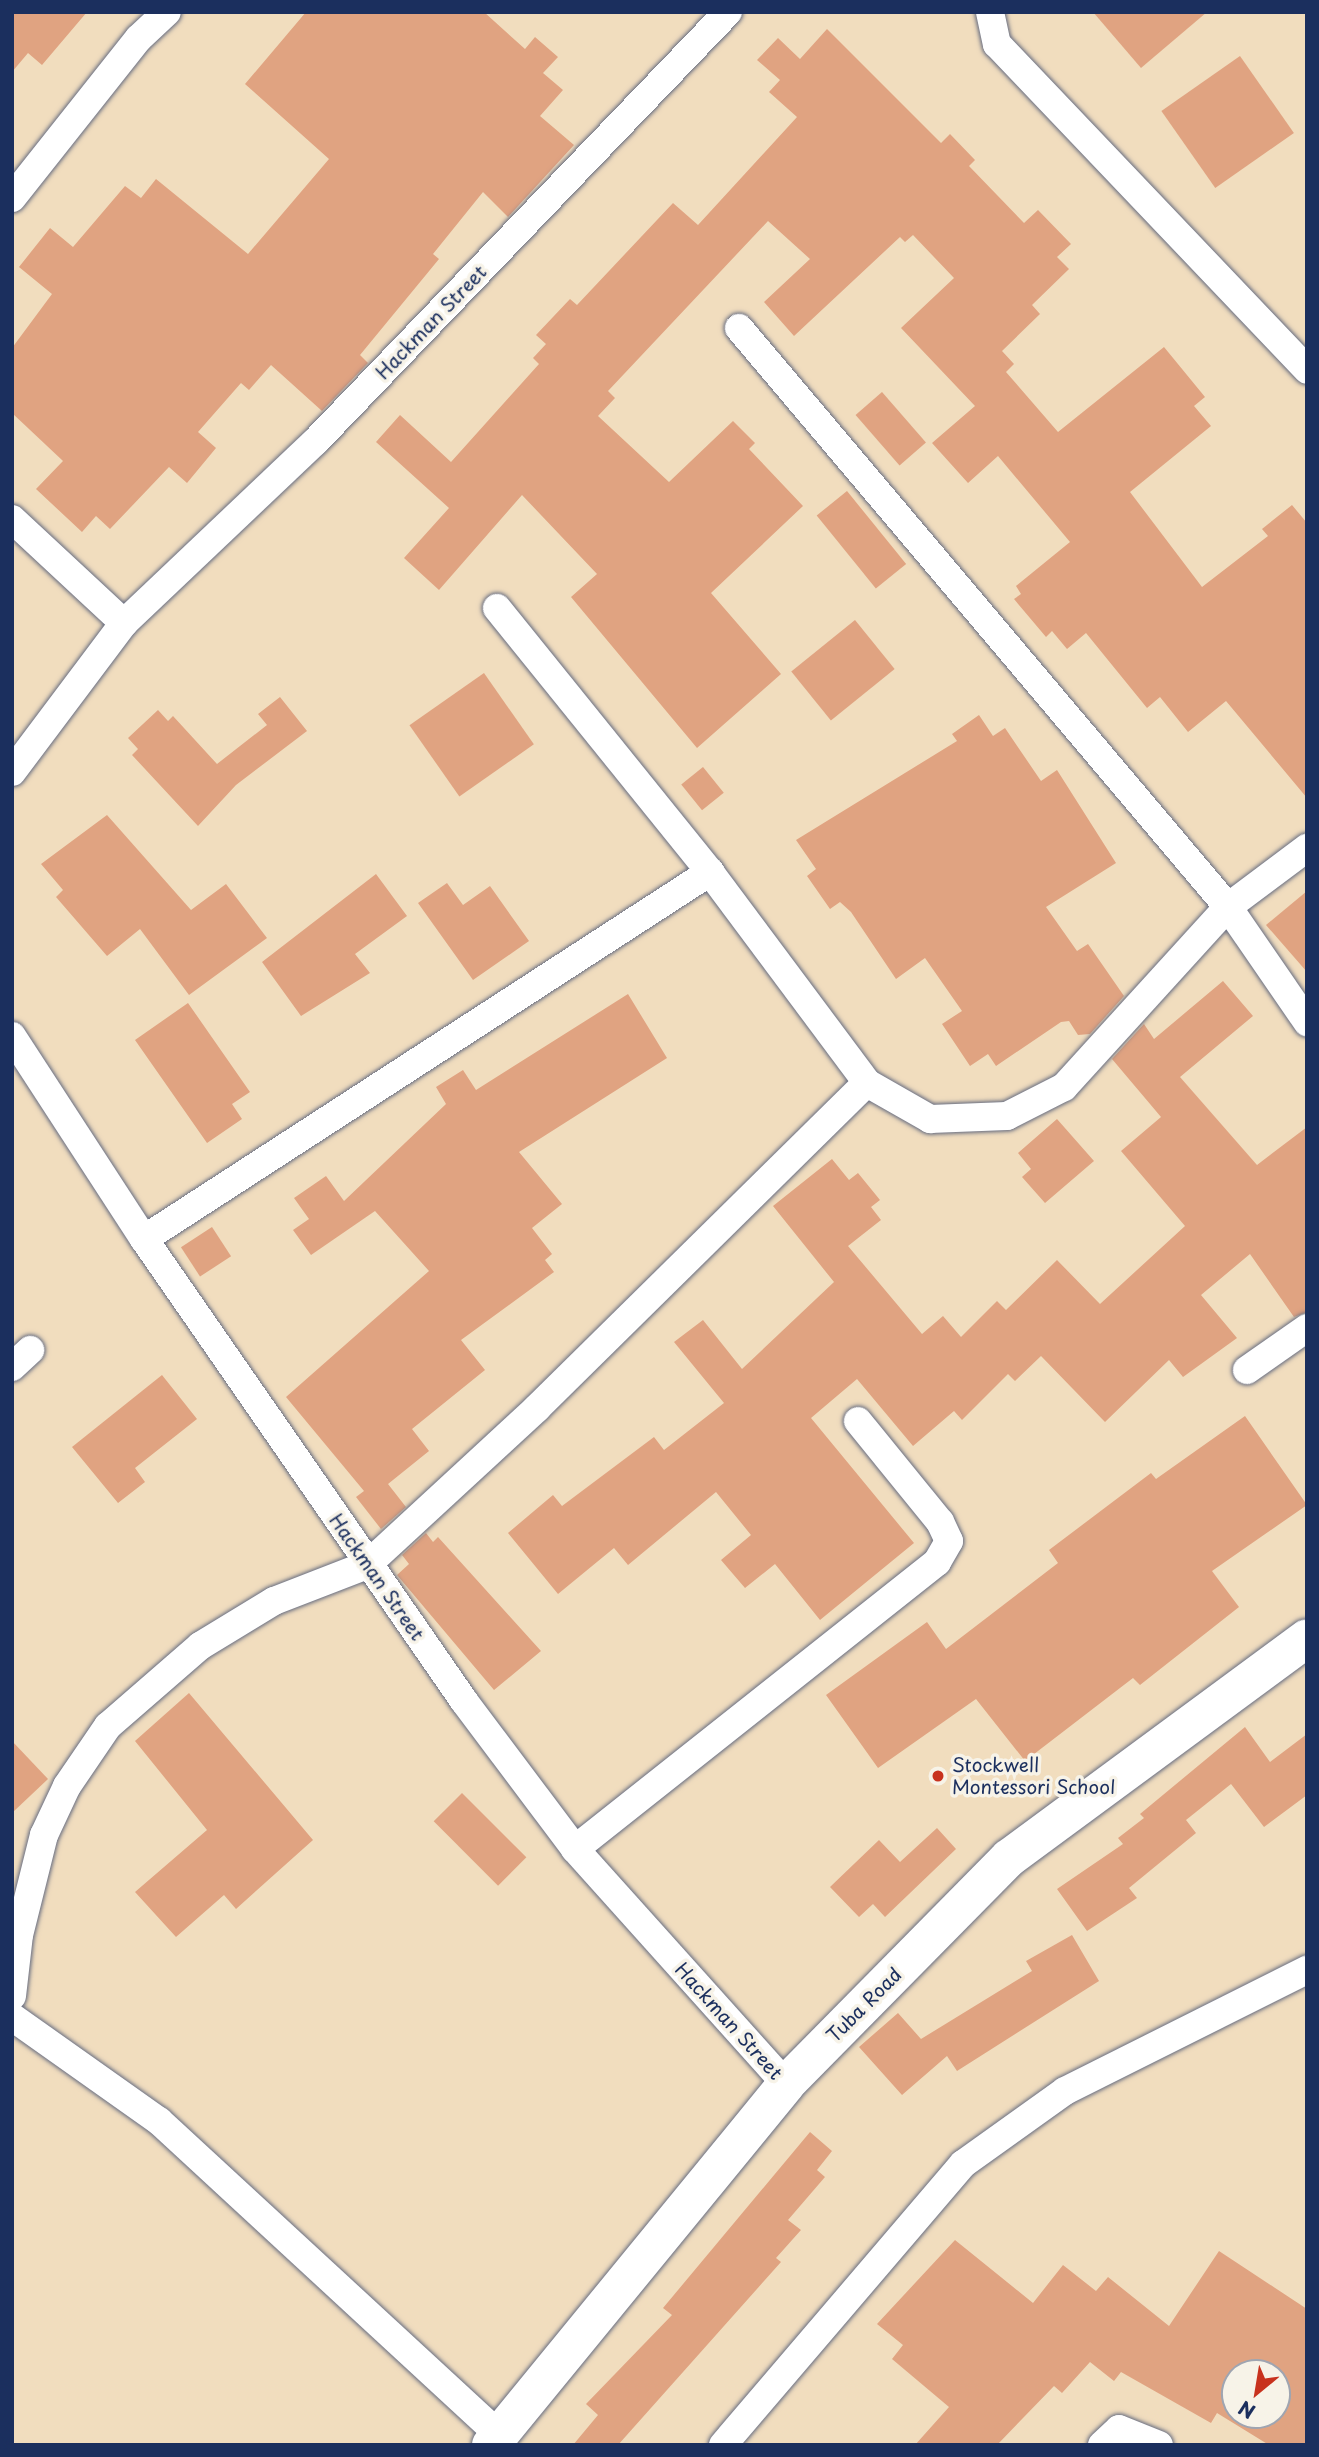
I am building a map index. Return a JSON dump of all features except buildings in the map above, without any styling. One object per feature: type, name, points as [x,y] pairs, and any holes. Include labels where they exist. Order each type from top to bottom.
[{"type":"street","points":[[12,198],[139,38],[167,12]]},
{"type":"street","name":"Hackman Street","points":[[12,772],[124,623],[315,442],[728,12]]},
{"type":"street","points":[[990,12],[997,44],[1307,370]]},
{"type":"street","points":[[739,328],[1228,907],[1307,1022]]},
{"type":"street","points":[[12,519],[124,623]]},
{"type":"street","points":[[496,608],[710,872],[867,1083],[930,1119],[1007,1116],[1064,1087],[1228,907],[1307,848]]},
{"type":"street","points":[[144,1240],[710,872]]},
{"type":"street","name":"Hackman Street","points":[[12,1036],[144,1240],[367,1564],[575,1849],[786,2084]]},
{"type":"street","points":[[12,1996],[19,1935],[44,1835],[67,1786],[108,1726],[200,1646],[274,1601],[367,1564],[537,1408],[867,1083]]},
{"type":"street","points":[[1247,1370],[1307,1328]]},
{"type":"street","points":[[575,1849],[937,1562],[949,1541],[940,1522],[858,1421]]},
{"type":"street","name":"Tuba Road","points":[[495,2440],[786,2084],[1009,1857],[1307,1638]]},
{"type":"street","points":[[723,2445],[963,2164],[1065,2091],[1307,1970]]},
{"type":"street","points":[[12,2017],[159,2121],[495,2440]]},
{"type":"street","points":[[1102,2445],[1119,2429],[1159,2445]]},
{"type":"place","name":"Stockwell Montessori School","points":[[938,1776]]}]
